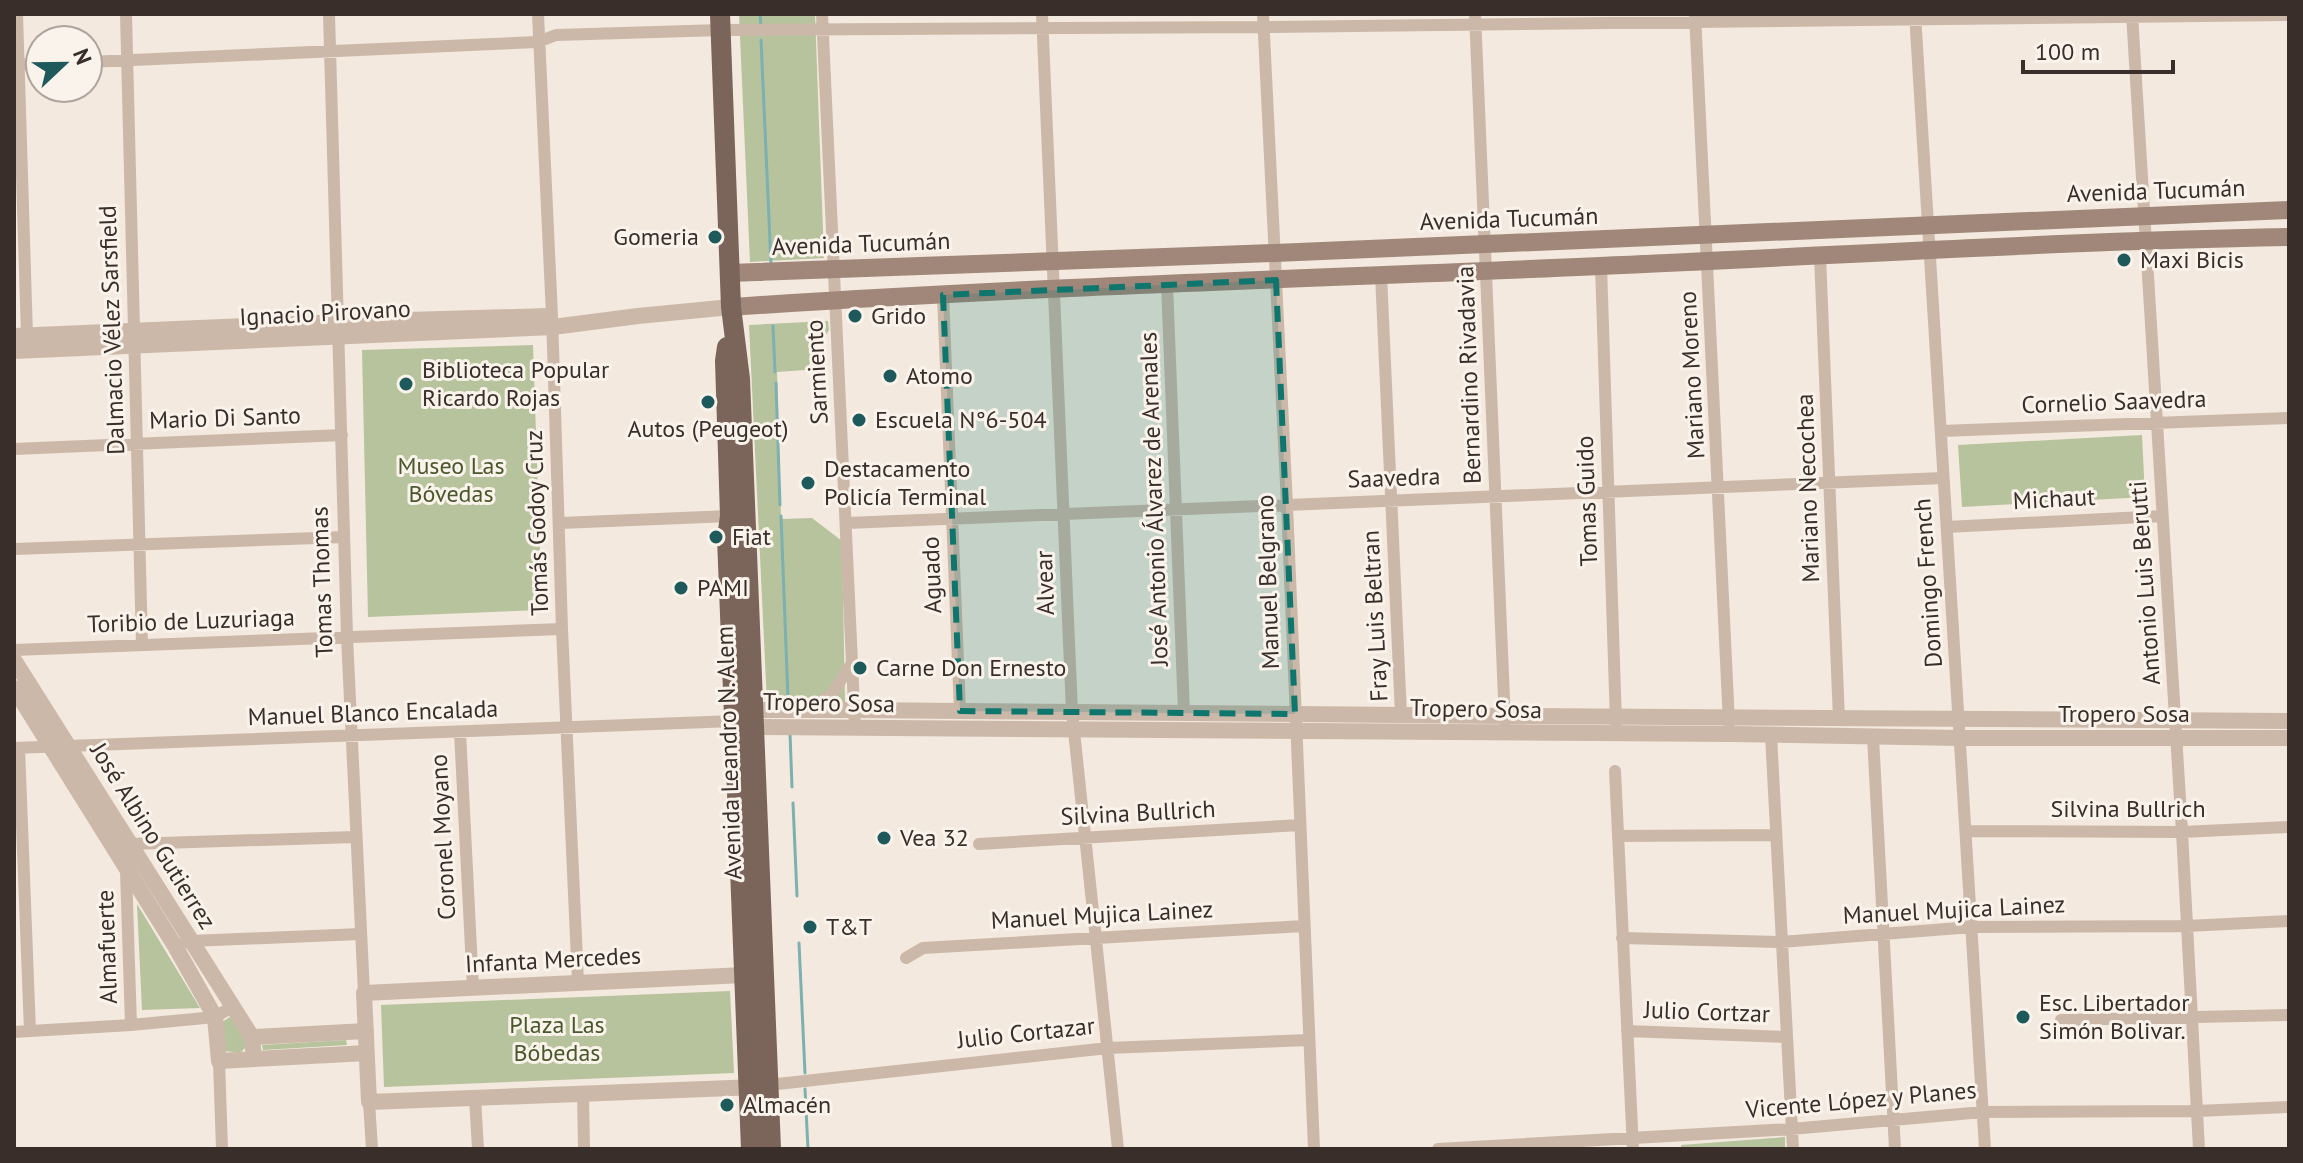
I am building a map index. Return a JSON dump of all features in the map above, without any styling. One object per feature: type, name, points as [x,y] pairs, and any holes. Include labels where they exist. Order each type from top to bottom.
[{"type":"main road","name":"Avenida Leandro N. Alem","points":[[720,22],[731,307],[740,379],[758,1087],[751,1149]]},
{"type":"main road","name":"Avenida Tucumán","points":[[730,273],[2289,210]]},
{"type":"main road","name":"Avenida Tucumán","points":[[731,307],[1055,289],[2145,240],[2289,237]]},
{"type":"main road","name":"Avenida Leandro N. Alem","points":[[731,307],[725,361],[730,516],[727,538],[747,719],[744,975],[758,1087],[771,1149]]},
{"type":"street","points":[[17,14],[21,336]]},
{"type":"street","name":"Dalmacio Vélez Sarsfield","points":[[126,14],[142,645]]},
{"type":"street","name":"Tomas Thomas","points":[[329,14],[347,637],[372,1149]]},
{"type":"street","name":"Tomás Godoy Cruz","points":[[538,14],[578,982]]},
{"type":"street","name":"Sarmiento","points":[[822,14],[855,728]]},
{"type":"street","name":"Antonio Luis Berutti","points":[[2132,15],[2199,1149]]},
{"type":"street","points":[[104,61],[538,42],[556,35],[720,22],[823,30],[1042,20],[2289,15]]},
{"type":"street","name":"Domingo French","points":[[1915,17],[1985,1149]]},
{"type":"street","name":"Mariano Moreno","points":[[1695,18],[1730,726]]},
{"type":"street","name":"Bernardino Rivadavia","points":[[1475,19],[1505,725]]},
{"type":"street","name":"Alvear","points":[[1042,20],[1072,712],[1118,1149]]},
{"type":"street","name":"Manuel Belgrano","points":[[1263,20],[1314,1149]]},
{"type":"street","name":"Mariano Necochea","points":[[1820,256],[1839,719]]},
{"type":"street","name":"Tomas Guido","points":[[1601,266],[1616,734]]},
{"type":"street","name":"Fray Luis Beltran","points":[[1381,275],[1401,715]]},
{"type":"street","name":"José Antonio Álvarez de Arenales","points":[[1167,285],[1184,712]]},
{"type":"street","name":"Aguado","points":[[943,295],[960,711]]},
{"type":"street","name":"Ignacio Pirovano","points":[[21,336],[135,338],[553,322],[731,307]]},
{"type":"street","name":"Ignacio Pirovano","points":[[14,351],[135,338]]},
{"type":"street","name":"Cornelio Saavedra","points":[[1941,431],[2289,418]]},
{"type":"street","name":"Mario Di Santo","points":[[14,449],[342,435]]},
{"type":"street","name":"Saavedra","points":[[847,523],[1943,478]]},
{"type":"street","points":[[560,523],[730,516]]},
{"type":"street","name":"Michaut","points":[[1947,527],[2162,516]]},
{"type":"street","points":[[14,549],[344,537]]},
{"type":"street","name":"Toribio de Luzuriaga","points":[[14,650],[562,629]]},
{"type":"street","name":"José Albino Gutierrez","points":[[14,660],[69,747],[123,848],[126,868],[252,1037]]},
{"type":"street","points":[[808,710],[831,695],[852,663]]},
{"type":"street","name":"José Albino Gutierrez","points":[[14,688],[51,747],[123,848],[183,944],[215,1017]]},
{"type":"street","name":"Tropero Sosa","points":[[747,719],[808,710],[1184,712],[1295,722],[1505,725],[1616,716],[1730,726],[1771,735],[1960,738],[2289,721]]},
{"type":"street","name":"Tropero Sosa","points":[[747,719],[855,728],[1074,731],[1401,715],[1616,734],[1839,719],[1959,719],[2176,728],[2289,738]]},
{"type":"street","name":"Manuel Blanco Encalada","points":[[17,748],[747,719]]},
{"type":"street","name":"Coronel Moyano","points":[[460,732],[473,988]]},
{"type":"street","points":[[1771,735],[1793,1149]]},
{"type":"street","points":[[1873,737],[1895,1149]]},
{"type":"street","points":[[17,748],[30,1031]]},
{"type":"street","points":[[1615,771],[1633,1144]]},
{"type":"street","name":"Silvina Bullrich","points":[[979,844],[1300,825]]},
{"type":"street","name":"Silvina Bullrich","points":[[1966,831],[2182,832],[2289,827]]},
{"type":"street","points":[[1618,836],[1775,835]]},
{"type":"street","points":[[123,848],[355,837]]},
{"type":"street","name":"Almafuerte","points":[[126,868],[131,1025]]},
{"type":"street","name":"Manuel Mujica Lainez","points":[[1622,938],[1781,942],[1972,927],[2187,926],[2289,921]]},
{"type":"street","name":"Manuel Mujica Lainez","points":[[906,958],[923,948],[1304,926]]},
{"type":"street","points":[[183,944],[360,934]]},
{"type":"street","name":"Infanta Mercedes","points":[[364,993],[744,975]]},
{"type":"street","points":[[14,1032],[215,1017],[232,1007]]},
{"type":"street","points":[[2061,1020],[2289,1015]]},
{"type":"street","points":[[215,1017],[222,1149]]},
{"type":"street","points":[[254,1059],[252,1037],[366,1031]]},
{"type":"street","name":"Julio Cortzar","points":[[1627,1031],[1786,1037]]},
{"type":"street","name":"Julio Cortazar","points":[[758,1087],[1108,1048],[1309,1040]]},
{"type":"street","points":[[219,1061],[367,1053]]},
{"type":"street","points":[[369,1102],[758,1087]]},
{"type":"street","points":[[583,1094],[584,1149]]},
{"type":"street","points":[[475,1098],[478,1149]]},
{"type":"street","name":"Vicente López y Planes","points":[[1438,1149],[1633,1144],[1983,1112],[2197,1111],[2289,1107]]},
{"type":"highlighted area","points":[[1276,280],[1295,714],[960,711],[943,295]]},
{"type":"green space","points":[[739,14],[815,14],[824,258],[750,262]]},
{"type":"green space","points":[[828,321],[829,330],[806,370],[777,372],[781,519],[812,518],[842,541],[845,702],[767,703],[749,325]]},
{"type":"green space","name":"Museo Las Bóvedas","points":[[533,345],[542,610],[368,617],[362,350]]},
{"type":"green space","points":[[2142,435],[2145,497],[1962,507],[1958,445]]},
{"type":"green space","points":[[137,904],[200,1008],[142,1010]]},
{"type":"green space","name":"Plaza Las Bóbedas","points":[[730,991],[734,1073],[384,1087],[381,1005]]},
{"type":"green space","points":[[230,1017],[243,1030],[246,1047],[240,1053],[225,1051],[222,1022]]},
{"type":"green space","points":[[346,1040],[347,1045],[263,1050],[262,1045]]},
{"type":"green space","points":[[1785,1137],[1785,1149],[1681,1149],[1681,1145]]},
{"type":"waterway","points":[[760,14],[761,26]]},
{"type":"waterway","points":[[761,40],[771,264]]},
{"type":"waterway","points":[[773,326],[775,372]]},
{"type":"waterway","points":[[776,383],[780,505]]},
{"type":"waterway","points":[[781,516],[788,699]]},
{"type":"waterway","points":[[790,733],[792,787]]},
{"type":"waterway","points":[[793,803],[797,896]]},
{"type":"waterway","points":[[799,943],[805,1073]]},
{"type":"waterway","points":[[805,1089],[808,1149]]},
{"type":"place","name":"Gomeria","points":[[715,237]]},
{"type":"place","name":"Maxi Bicis","points":[[2124,260]]},
{"type":"place","name":"Grido","points":[[855,316]]},
{"type":"place","name":"Atomo","points":[[890,376]]},
{"type":"place","name":"Biblioteca Popular Ricardo Rojas","points":[[406,384]]},
{"type":"place","name":"Autos (Peugeot)","points":[[708,402]]},
{"type":"place","name":"Escuela N°6-504","points":[[859,420]]},
{"type":"place","name":"Destacamento Policía Terminal","points":[[808,483]]},
{"type":"place","name":"Fiat","points":[[716,537]]},
{"type":"place","name":"PAMI","points":[[681,588]]},
{"type":"place","name":"Carne Don Ernesto","points":[[860,668]]},
{"type":"place","name":"Vea 32","points":[[884,838]]},
{"type":"place","name":"T&T","points":[[810,927]]},
{"type":"place","name":"Esc. Libertador Simón Bolivar.","points":[[2023,1017]]},
{"type":"place","name":"Almacén","points":[[727,1105]]}]
